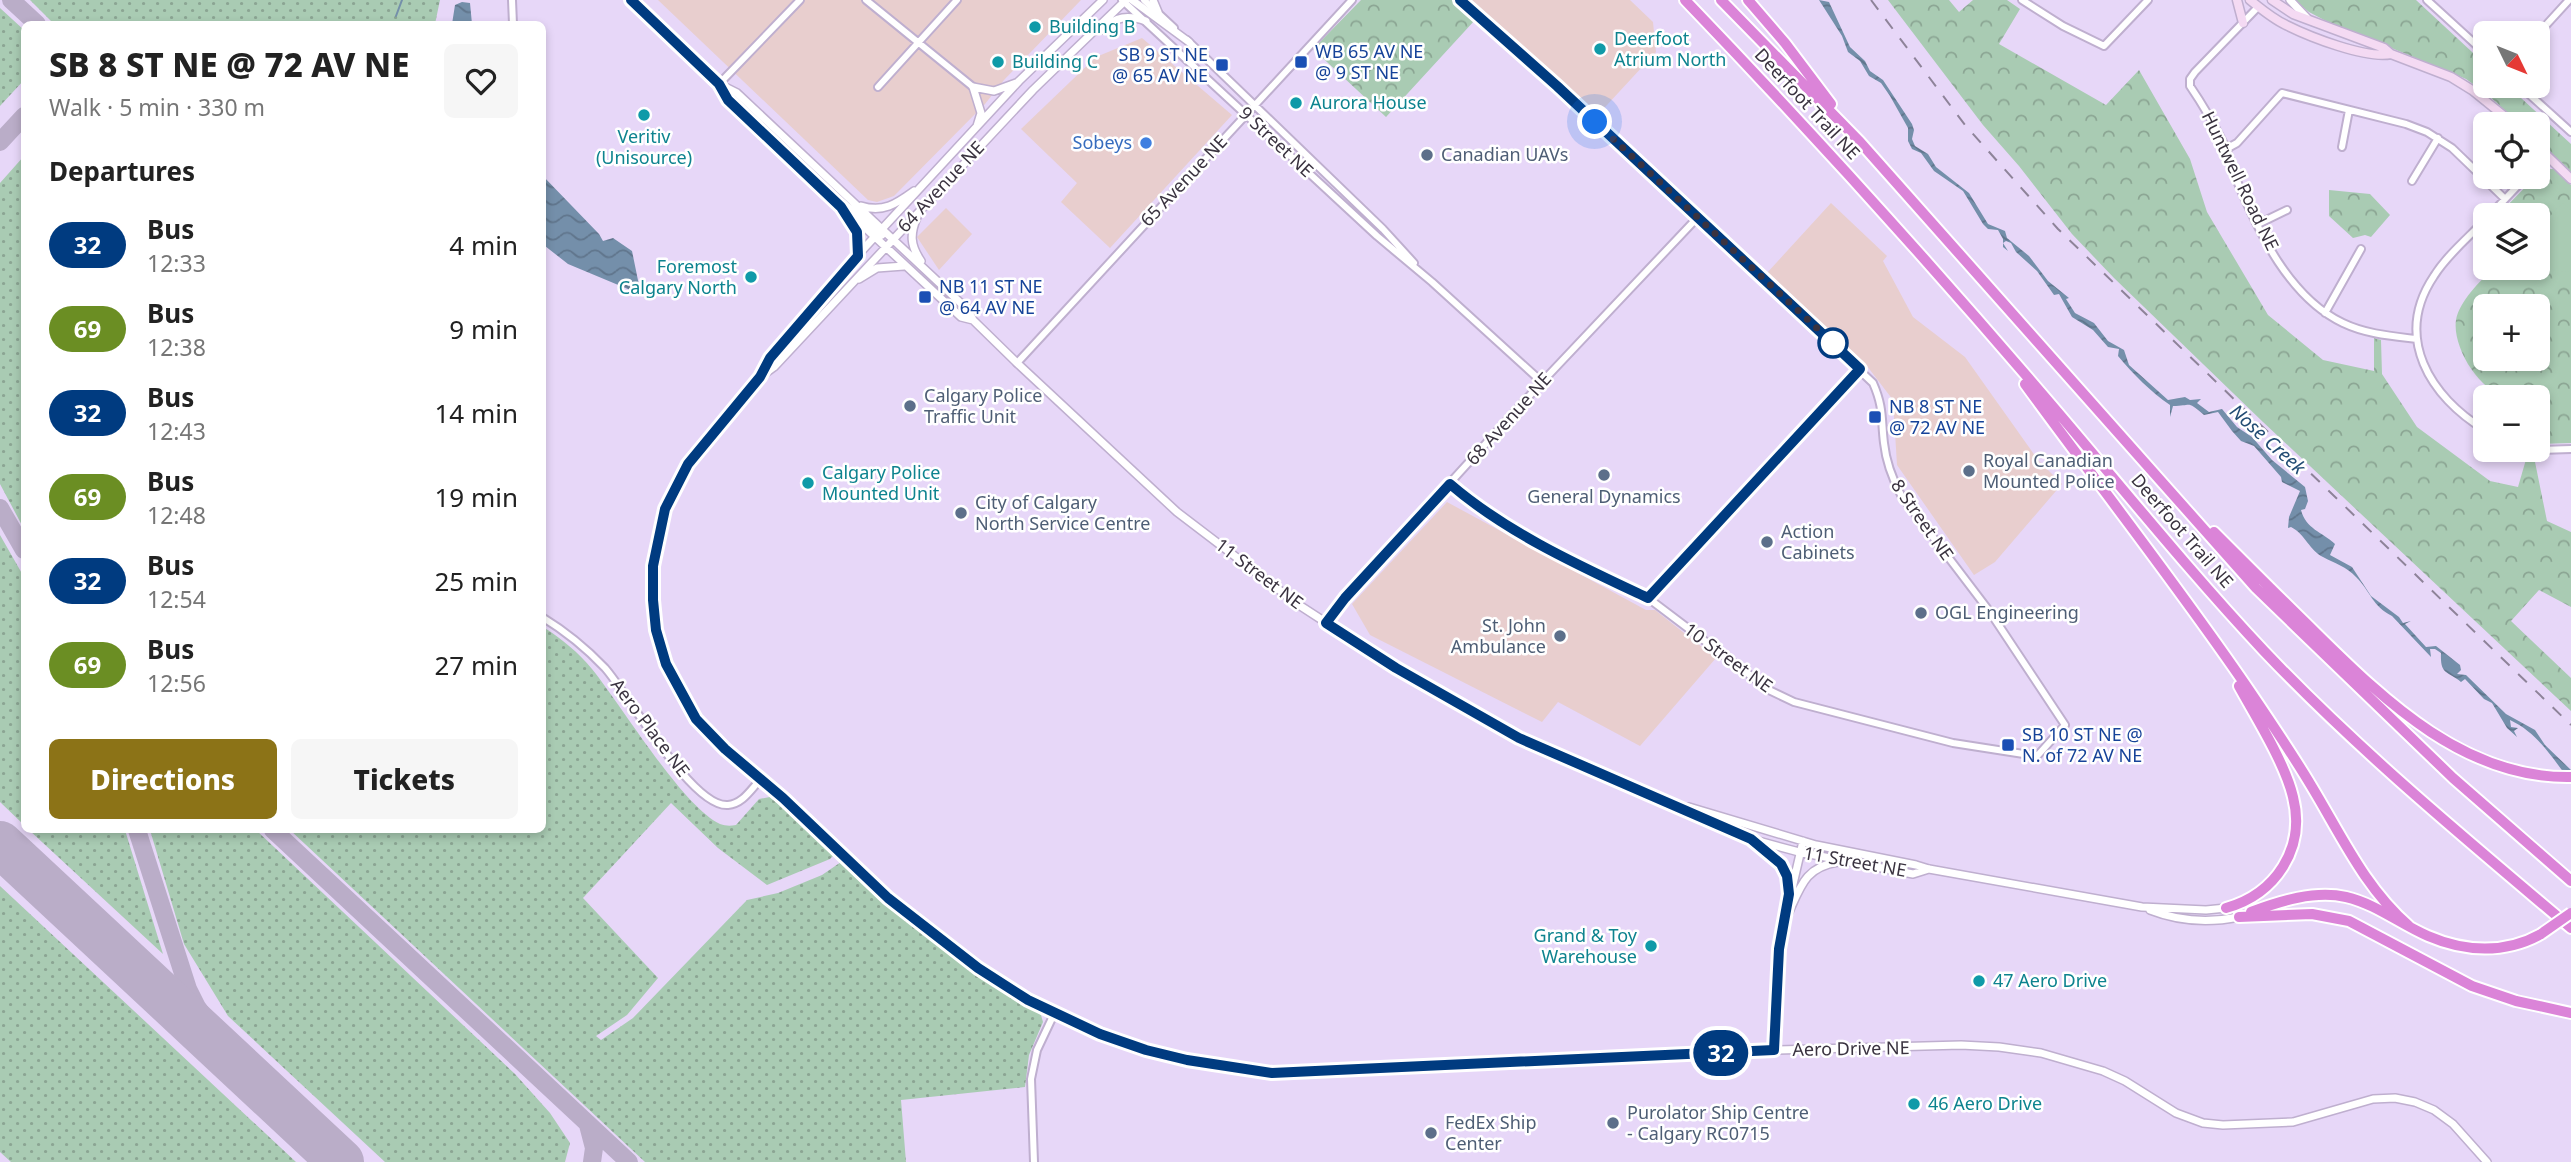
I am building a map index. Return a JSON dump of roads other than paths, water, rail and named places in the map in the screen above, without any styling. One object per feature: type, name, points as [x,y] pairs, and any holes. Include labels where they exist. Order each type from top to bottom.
[{"type":"highway","points":[[1676,0],[1726,43]]},
{"type":"highway","name":"Deerfoot Trail NE","points":[[1685,0],[1834,157],[2264,651],[2356,741],[2571,928]]},
{"type":"highway","name":"Deerfoot Trail NE","points":[[1721,0],[1860,142],[2256,588],[2453,778],[2571,881]]},
{"type":"highway","points":[[1748,0],[1785,43],[1860,142]]},
{"type":"highway","points":[[2009,355],[2022,380],[2155,556],[2210,635],[2312,786],[2370,884],[2389,908],[2409,926]]},
{"type":"highway","points":[[2162,485],[2186,503],[2350,666],[2399,710],[2429,732],[2461,750],[2523,772],[2571,777]]},
{"type":"highway","points":[[2210,635],[2284,773],[2294,799],[2296,818],[2290,853],[2276,878],[2248,900],[2226,908]]},
{"type":"highway","points":[[2239,917],[2269,905],[2315,895],[2334,896],[2368,904],[2427,936],[2470,949],[2508,947],[2542,934],[2571,913]]},
{"type":"highway","points":[[2239,917],[2312,914],[2349,920],[2472,986],[2516,1002],[2571,1013]]},
{"type":"main road","points":[[2237,0],[2243,23]]},
{"type":"main road","points":[[2250,0],[2261,4],[2287,26],[2380,57],[2391,54]]},
{"type":"main road","points":[[2272,0],[2293,14],[2384,48],[2391,54],[2451,77],[2499,112]]},
{"type":"main road","points":[[2550,159],[2571,178]]},
{"type":"street","points":[[512,0],[513,21]]},
{"type":"street","name":"11 Street NE","points":[[631,0],[719,84],[728,100],[841,207],[879,233]]},
{"type":"street","points":[[719,84],[800,0]]},
{"type":"street","points":[[866,0],[973,87],[994,91],[1020,81]]},
{"type":"street","points":[[878,87],[957,0]]},
{"type":"street","name":"64 Avenue NE","points":[[761,779],[725,749],[696,719],[666,664],[656,630],[653,600],[653,566],[665,509],[688,464],[760,377],[770,358],[858,256],[1020,81],[1103,0]]},
{"type":"street","points":[[1126,0],[1189,42]]},
{"type":"street","name":"64 Avenue NE","points":[[760,377],[774,368],[893,238],[1051,73],[1126,0]]},
{"type":"street","name":"9 Street NE","points":[[1126,0],[1377,236],[1542,382]]},
{"type":"street","name":"9 Street NE","points":[[1144,0],[1383,229],[1432,282]]},
{"type":"street","points":[[1153,0],[1158,12]]},
{"type":"street","name":"65 Avenue NE","points":[[1017,363],[1352,0]]},
{"type":"street","name":"8 Street NE","points":[[1460,0],[1874,383],[1884,418],[1883,441],[1890,473],[1901,495],[1990,612],[2065,725],[2038,755]]},
{"type":"street","points":[[2022,0],[2063,26],[2104,46],[2148,0]]},
{"type":"street","points":[[2290,0],[2311,21]]},
{"type":"street","points":[[2427,0],[2473,42]]},
{"type":"street","points":[[2550,21],[2570,0]]},
{"type":"street","name":"Huntwell Road NE","points":[[2261,4],[2190,79],[2190,86],[2226,149],[2243,195],[2258,224],[2286,272],[2302,293],[2325,313],[2355,328],[2378,335],[2416,338]]},
{"type":"street","points":[[1051,73],[1065,66],[1113,21],[1130,16],[1146,21]]},
{"type":"street","name":"11 Street NE","points":[[719,84],[737,93],[858,205],[879,233],[885,247],[904,266],[961,317],[973,320]]},
{"type":"street","points":[[973,87],[981,113],[976,129]]},
{"type":"street","points":[[2226,149],[2237,142],[2282,93],[2406,124],[2438,138],[2505,199]]},
{"type":"street","points":[[2534,98],[2571,131]]},
{"type":"street","points":[[2342,147],[2349,110]]},
{"type":"street","points":[[2412,181],[2438,138]]},
{"type":"street","points":[[792,160],[879,233],[893,238]]},
{"type":"street","points":[[858,205],[872,210],[885,209],[928,180]]},
{"type":"street","points":[[2501,203],[2515,189]]},
{"type":"street","points":[[841,207],[857,232],[858,256]]},
{"type":"street","points":[[2258,224],[2287,210]]},
{"type":"street","points":[[919,213],[912,229],[911,240],[915,253],[929,273]]},
{"type":"street","name":"68 Avenue NE","points":[[1326,623],[1345,598],[1542,382],[1697,218]]},
{"type":"street","points":[[2473,233],[2433,277],[2419,312],[2416,338],[2419,354],[2437,390],[2451,406],[2473,422]]},
{"type":"street","name":"11 Street NE","points":[[893,238],[967,309],[973,320],[1017,363],[1177,512],[1262,578],[1396,668],[1519,738],[1665,799],[1751,839],[1799,852],[1913,874],[1929,869]]},
{"type":"street","points":[[2325,313],[2361,248]]},
{"type":"street","points":[[846,289],[877,268],[904,266]]},
{"type":"street","points":[[1648,598],[1860,369]]},
{"type":"street","points":[[2550,450],[2571,449]]},
{"type":"street","name":"10 Street NE","points":[[1450,484],[1476,507],[1589,571],[1648,598],[1771,691],[1794,702],[1953,743],[2038,755]]},
{"type":"street","name":"Aero Place NE","points":[[546,619],[558,626],[605,669],[664,750],[691,783],[710,799],[728,805],[740,802],[761,779]]},
{"type":"street","name":"Aero Drive NE","points":[[761,779],[909,916],[986,974],[1054,1014],[1100,1034],[1146,1050],[1187,1060],[1272,1073],[1774,1050],[1868,1050],[1961,1045],[1999,1047],[2042,1053],[2078,1062],[2114,1076],[2189,1119],[2223,1125],[2293,1122],[2355,1103],[2395,1098],[2415,1102],[2434,1110],[2453,1124],[2487,1162]]},
{"type":"street","name":"11 Street NE","points":[[1665,799],[1802,841],[1929,869],[2142,907],[2206,911],[2226,908]]},
{"type":"street","points":[[1751,839],[1781,864],[1787,876],[1789,894]]},
{"type":"street","points":[[1774,1050],[1776,976],[1782,929],[1802,841]]},
{"type":"street","points":[[1782,929],[1802,884],[1812,870],[1823,864],[1843,861]]},
{"type":"street","name":"11 Street NE","points":[[2142,907],[2168,917],[2216,922],[2239,917]]},
{"type":"street","points":[[1034,1162],[1031,1079],[1037,1050],[1054,1014]]},
{"type":"water","points":[[1819,0],[1829,2],[1850,47],[1865,61],[1870,71],[1883,80],[1912,124],[1915,146],[1928,154],[1936,167],[1969,193],[1988,224],[2005,231],[2007,238],[2029,256],[2048,281],[2069,298],[2066,299],[2075,313],[2094,323],[2108,341],[2124,350],[2129,365],[2168,400],[2185,397],[2190,400],[2201,399],[2197,403],[2209,412],[2222,409],[2272,460],[2305,487],[2308,501],[2305,509],[2301,510],[2303,516],[2311,526],[2335,544],[2330,555],[2352,567],[2371,596],[2403,623],[2411,621],[2405,624],[2426,647],[2436,646],[2460,665],[2461,670],[2457,674],[2466,675],[2506,714],[2535,730],[2545,745],[2571,770],[2571,782],[2537,739],[2510,720],[2511,727],[2518,728],[2514,731],[2517,737],[2507,728],[2492,703],[2484,699],[2465,679],[2461,682],[2445,672],[2441,653],[2430,649],[2431,657],[2392,616],[2380,608],[2352,574],[2318,554],[2296,530],[2288,528],[2289,517],[2300,491],[2282,482],[2281,477],[2254,446],[2241,441],[2218,412],[2204,415],[2189,405],[2173,406],[2170,417],[2170,405],[2149,389],[2118,356],[2119,349],[2108,347],[2093,330],[2072,317],[2059,294],[2054,295],[2037,271],[2016,252],[2011,243],[2003,243],[1998,230],[1988,229],[1983,224],[1963,191],[1934,171],[1921,153],[1912,149],[1908,141],[1908,128],[1890,96],[1881,83],[1869,76],[1860,61],[1848,52],[1842,36]]},
{"type":"water","points":[[470,3],[472,21],[452,21],[455,5]]},
{"type":"water","points":[[546,179],[603,241],[613,238],[632,251],[640,290],[635,292],[568,264],[546,247]]},
{"type":"waterway","points":[[396,16],[402,0]]},
{"type":"railway","points":[[1871,0],[1965,125],[2058,229],[2571,725]]},
{"type":"place","name":"Building B","points":[[1035,27]]},
{"type":"place","name":"Deerfoot Atrium North","points":[[1600,49]]},
{"type":"place","name":"Building C","points":[[998,62]]},
{"type":"place","name":"WB 65 AV NE @ 9 ST NE","points":[[1301,62]]},
{"type":"place","name":"SB 9 ST NE @ 65 AV NE","points":[[1222,65]]},
{"type":"place","name":"Aurora House","points":[[1296,103]]},
{"type":"place","name":"Veritiv (Unisource)","points":[[644,115]]},
{"type":"place","name":"Sobeys","points":[[1146,143]]},
{"type":"place","name":"Canadian UAVs","points":[[1427,155]]},
{"type":"place","name":"Foremost Calgary North","points":[[751,277]]},
{"type":"place","name":"NB 11 ST NE @ 64 AV NE","points":[[925,297]]},
{"type":"place","name":"Calgary Police Traffic Unit","points":[[910,406]]},
{"type":"place","name":"NB 8 ST NE @ 72 AV NE","points":[[1875,417]]},
{"type":"place","name":"Royal Canadian Mounted Police","points":[[1969,471]]},
{"type":"place","name":"General Dynamics","points":[[1604,475]]},
{"type":"place","name":"Calgary Police Mounted Unit","points":[[808,483]]},
{"type":"place","name":"City of Calgary North Service Centre","points":[[961,513]]},
{"type":"place","name":"Action Cabinets","points":[[1767,542]]},
{"type":"place","name":"OGL Engineering","points":[[1921,613]]},
{"type":"place","name":"St. John Ambulance","points":[[1560,636]]},
{"type":"place","name":"SB 10 ST NE @ N. of 72 AV NE","points":[[2008,745]]},
{"type":"place","name":"Grand & Toy Warehouse","points":[[1651,946]]},
{"type":"place","name":"47 Aero Drive","points":[[1979,981]]},
{"type":"place","name":"46 Aero Drive","points":[[1914,1104]]},
{"type":"place","name":"Purolator Ship Centre - Calgary RC0715","points":[[1613,1123]]},
{"type":"place","name":"FedEx Ship Center","points":[[1431,1133]]},
{"type":"water label","name":"Nose Creek","points":[[2268,439]]}]
